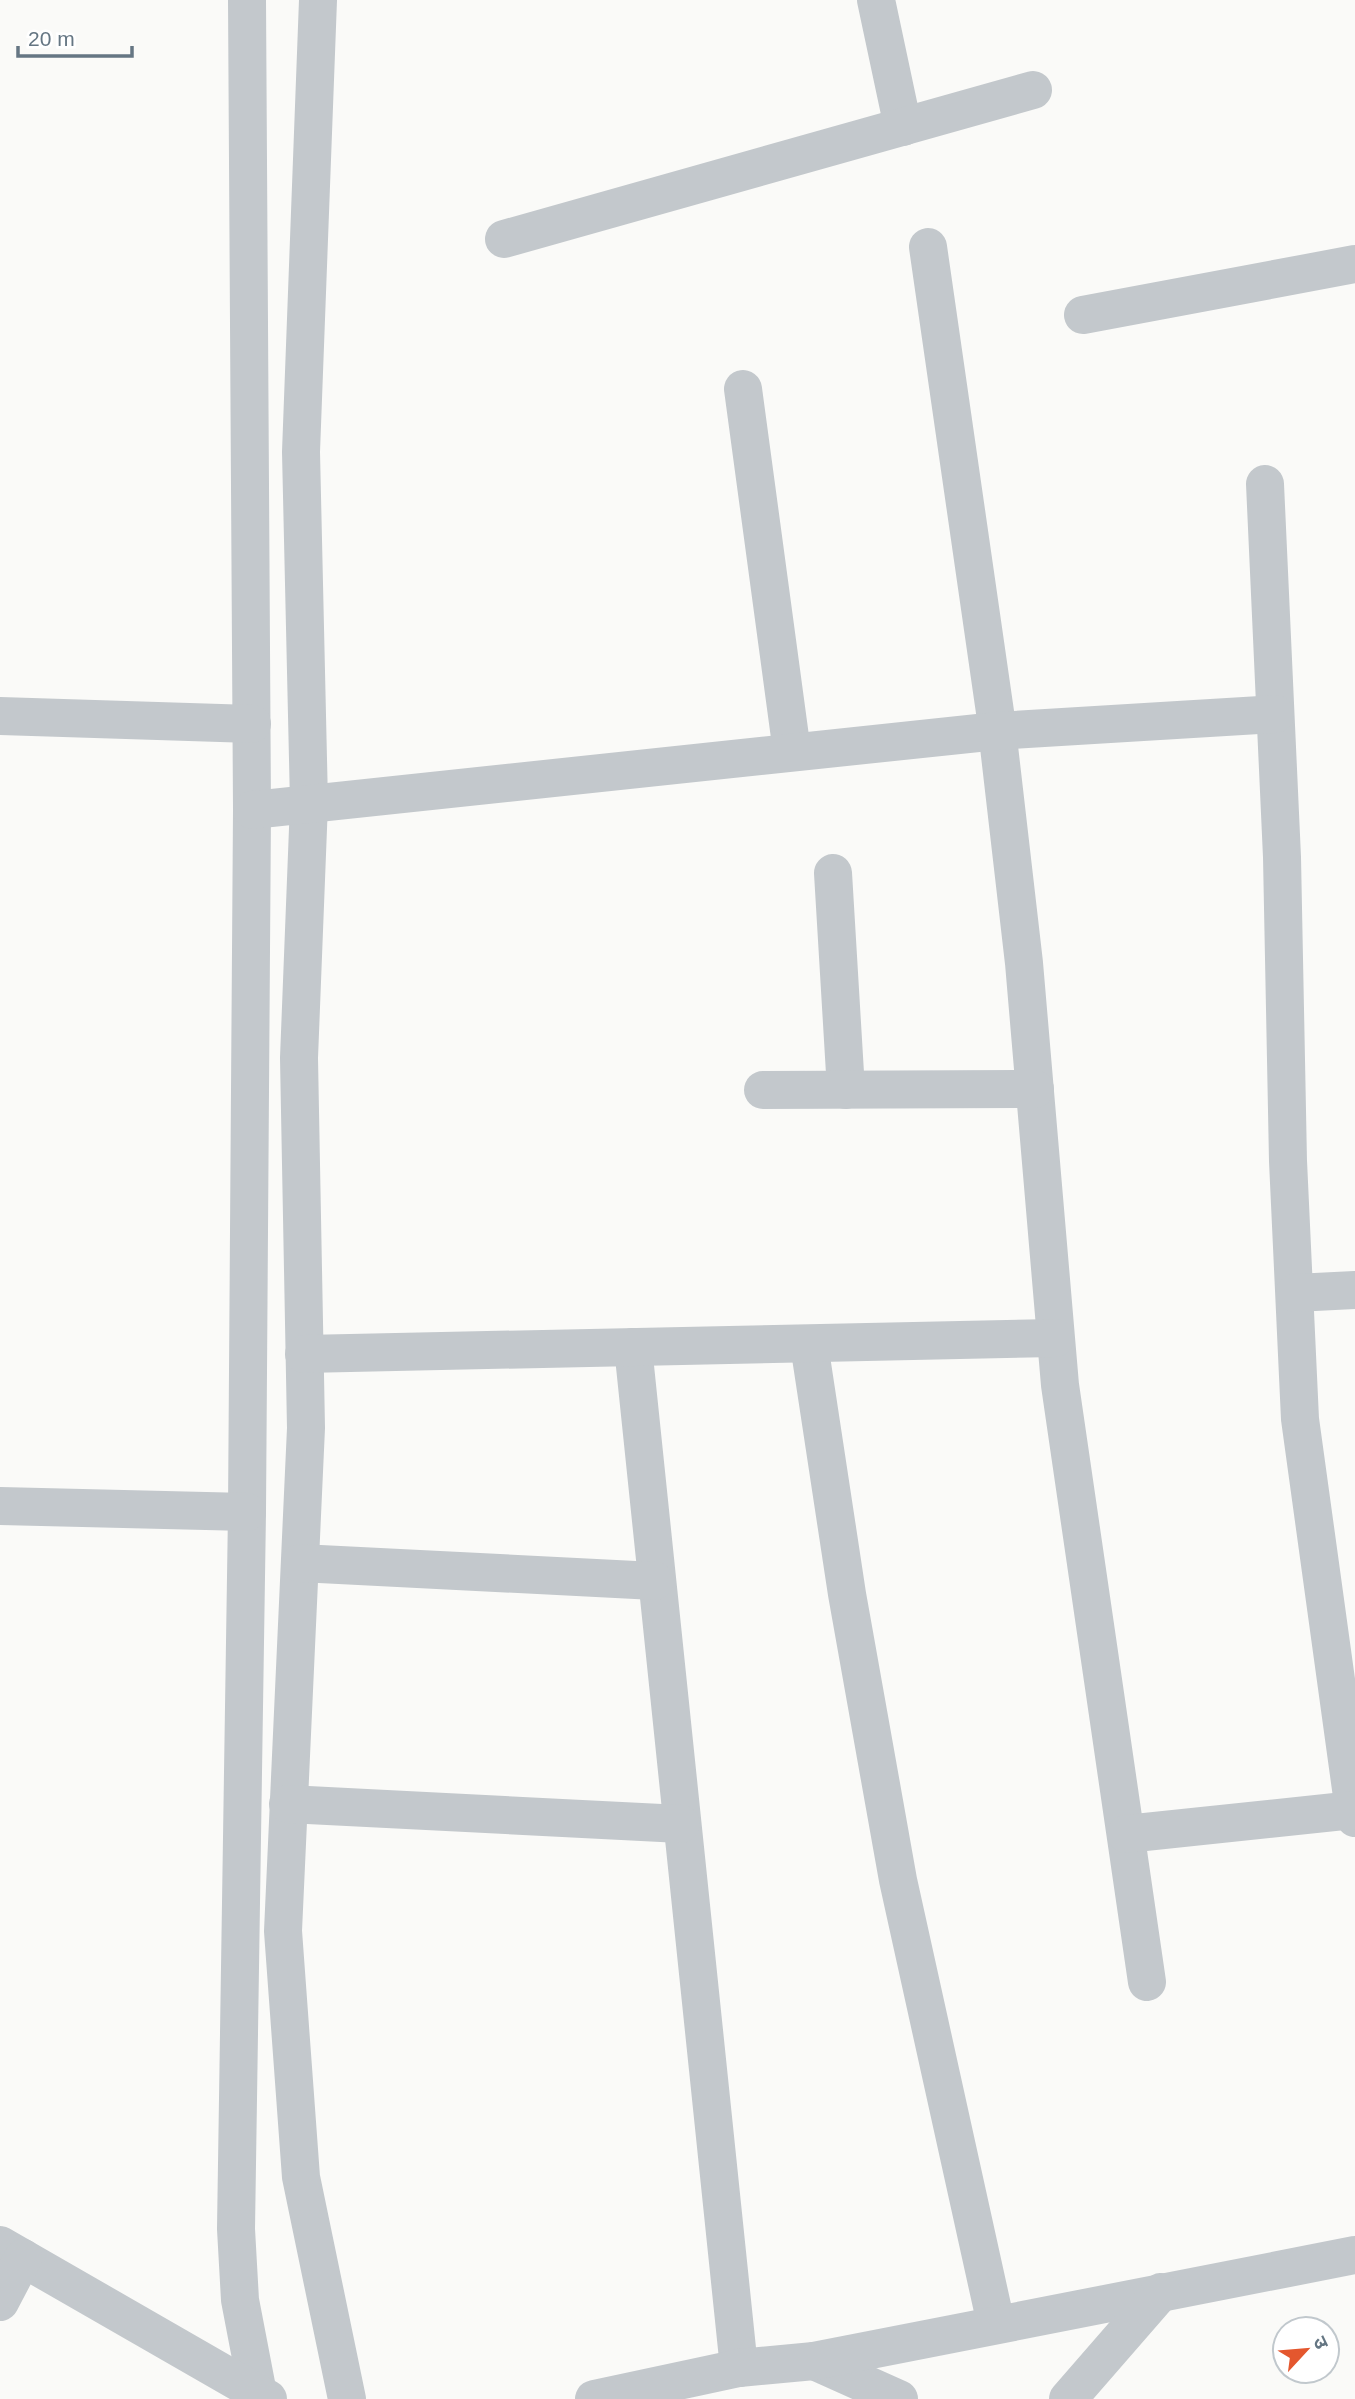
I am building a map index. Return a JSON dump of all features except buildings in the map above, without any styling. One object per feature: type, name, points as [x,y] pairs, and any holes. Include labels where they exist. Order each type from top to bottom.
[{"type":"street","points":[[247,0],[252,810],[247,1512],[236,2230],[240,2300],[261,2397]]},
{"type":"street","points":[[318,0],[301,452],[309,803],[299,1058],[306,1428],[283,1931],[301,2177],[347,2399]]},
{"type":"street","points":[[876,0],[902,127]]},
{"type":"street","points":[[504,239],[1033,90]]},
{"type":"street","points":[[928,247],[997,730],[1024,962],[1055,1338],[1147,1982]]},
{"type":"street","points":[[1083,315],[1355,264]]},
{"type":"street","points":[[743,389],[792,752]]},
{"type":"street","points":[[1125,1834],[1354,1814],[1300,1419],[1265,484]]},
{"type":"street","points":[[252,810],[997,730],[1275,714]]},
{"type":"street","points":[[0,716],[252,724]]},
{"type":"street","points":[[833,873],[846,1090]]},
{"type":"street","points":[[763,1090],[1035,1088]]},
{"type":"street","points":[[1295,1293],[1355,1290]]},
{"type":"street","points":[[304,1354],[1055,1338]]},
{"type":"street","points":[[809,1344],[848,1594],[898,1880],[996,2324]]},
{"type":"street","points":[[633,1347],[654,1581],[739,2368]]},
{"type":"street","points":[[0,1506],[247,1512]]},
{"type":"street","points":[[300,1563],[654,1581]]},
{"type":"street","points":[[288,1804],[681,1824]]},
{"type":"street","points":[[0,2302],[11,2251],[261,2397]]},
{"type":"street","points":[[594,2399],[739,2368],[814,2361],[1355,2255]]},
{"type":"street","points":[[1068,2399],[1161,2292]]},
{"type":"street","points":[[814,2361],[899,2399]]}]
